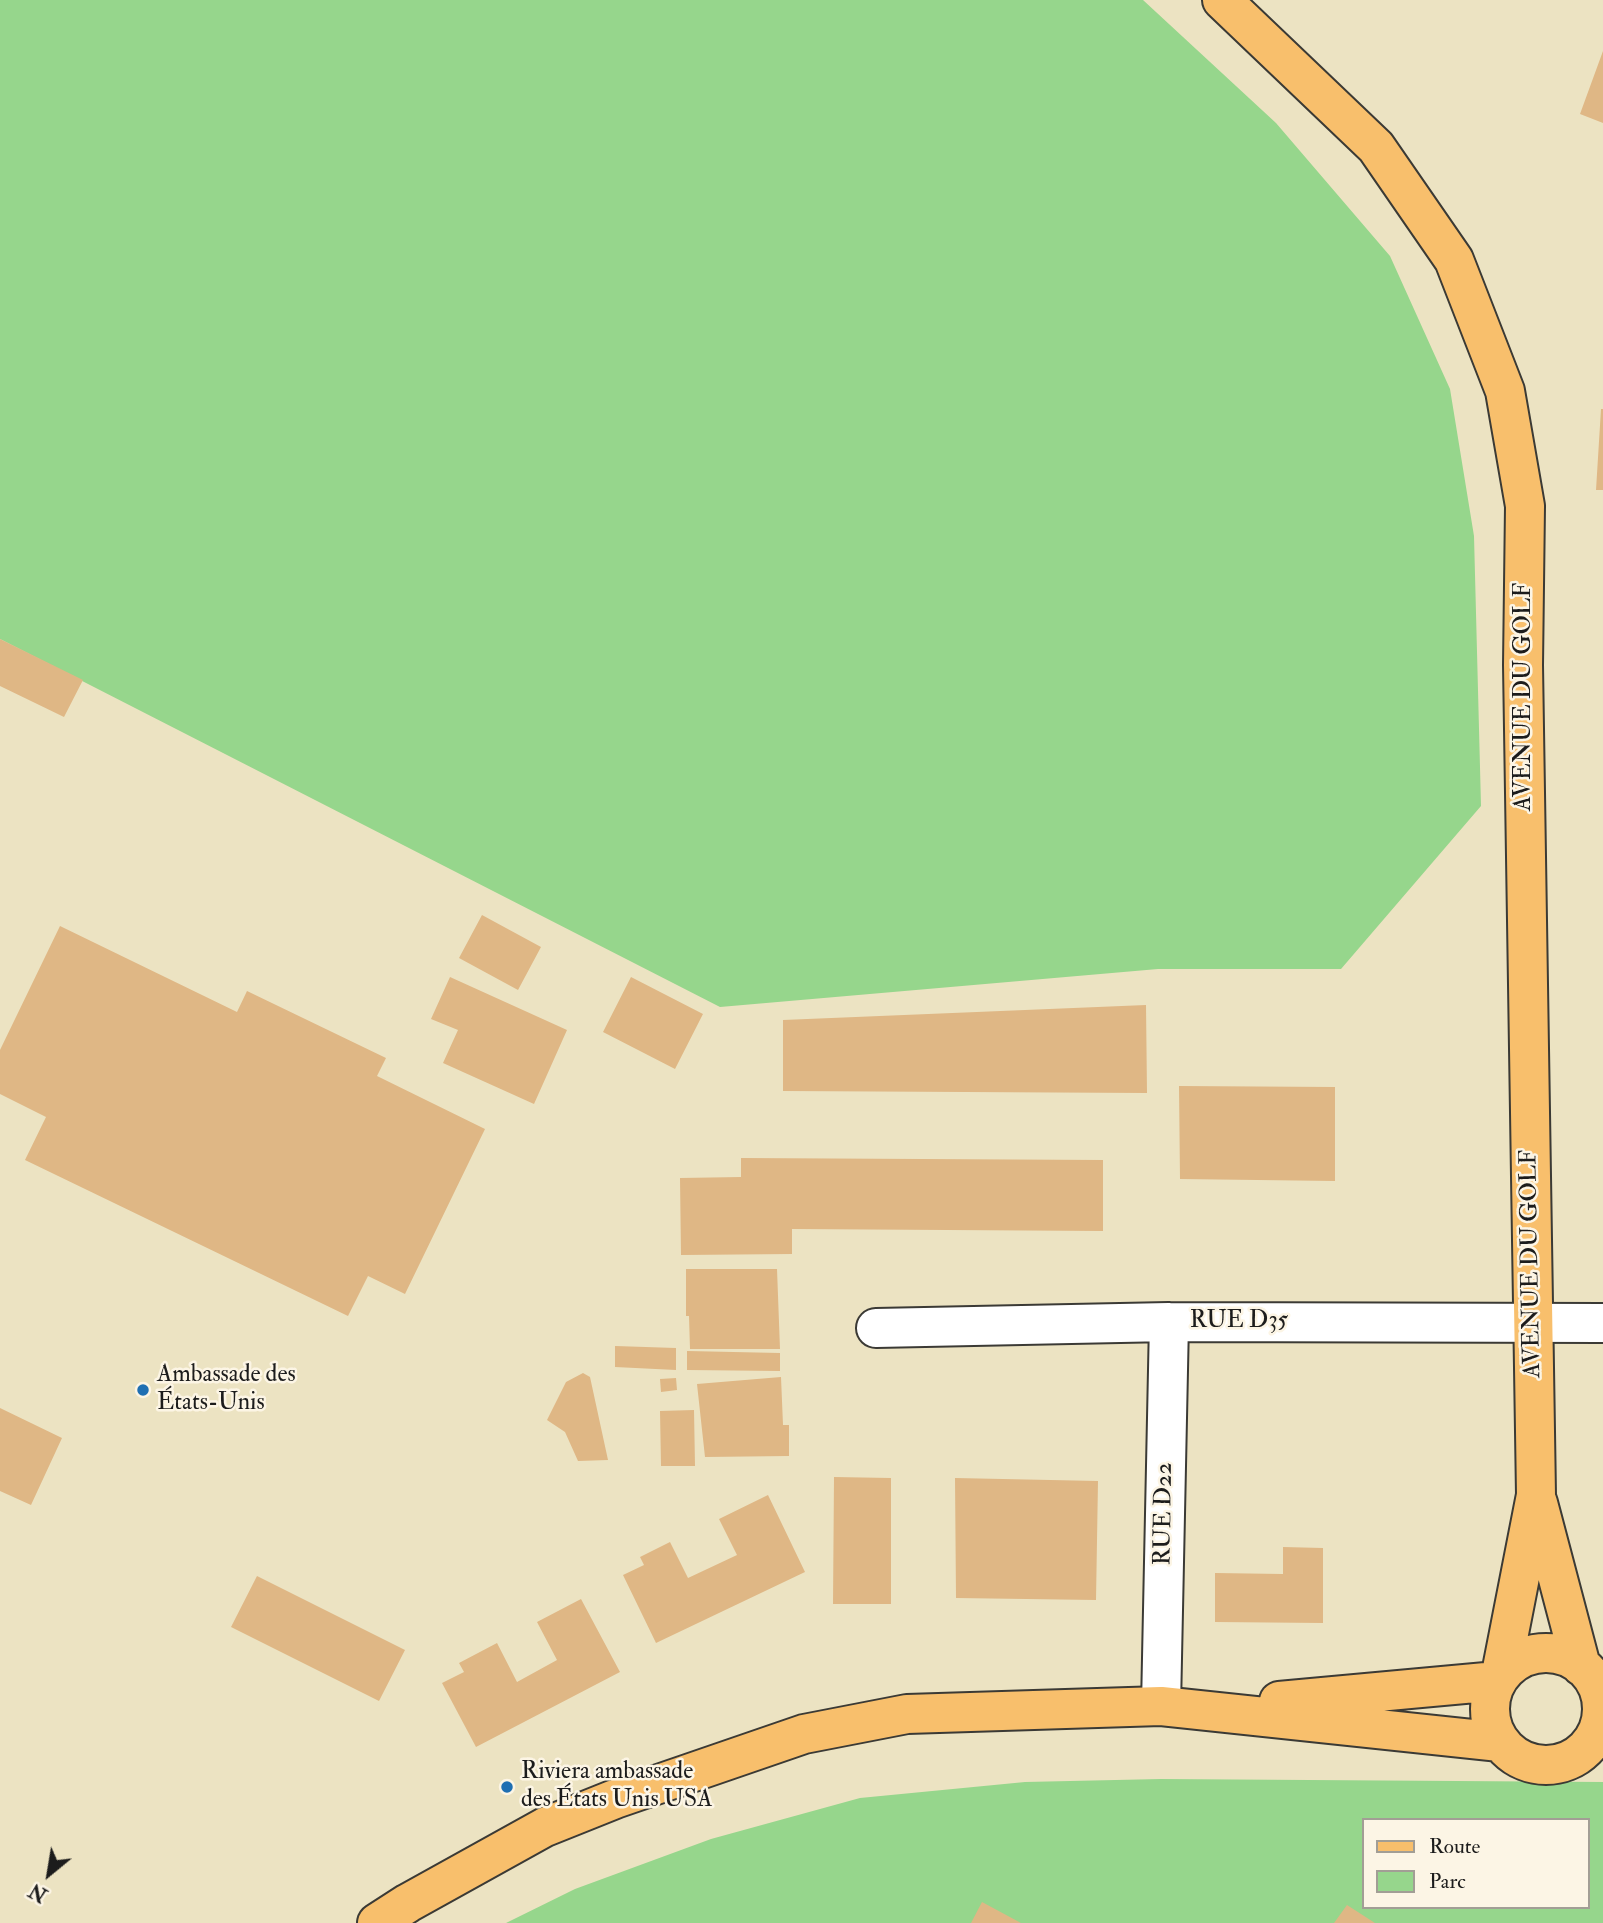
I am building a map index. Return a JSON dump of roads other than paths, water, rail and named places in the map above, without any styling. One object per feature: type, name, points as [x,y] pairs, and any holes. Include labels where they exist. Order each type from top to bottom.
[{"type":"main road","name":"AVENUE DU GOLF","points":[[1222,0],[1376,147],[1454,260],[1505,391],[1525,506],[1523,666],[1536,1495],[1499,1677]]},
{"type":"main road","name":"AVENUE DU GOLF","points":[[1536,1495],[1592,1674]]},
{"type":"main road","points":[[1543,1653],[1566,1657],[1592,1674],[1602,1706],[1599,1734],[1573,1758],[1550,1765],[1526,1761],[1500,1742],[1489,1712],[1491,1696],[1499,1677],[1520,1659],[1543,1653]]},
{"type":"main road","points":[[377,1923],[545,1827],[615,1799],[804,1734],[907,1714],[1179,1707],[1499,1677]]},
{"type":"main road","points":[[1179,1707],[1500,1742]]},
{"type":"street","name":"RUE D35","points":[[876,1328],[1169,1322],[1603,1323]]},
{"type":"street","name":"RUE D22","points":[[1169,1322],[1179,1707]]},
{"type":"place","name":"Ambassade des États-Unis","points":[[143,1390]]},
{"type":"place","name":"Riviera ambassade des États Unis USA","points":[[507,1787]]}]
